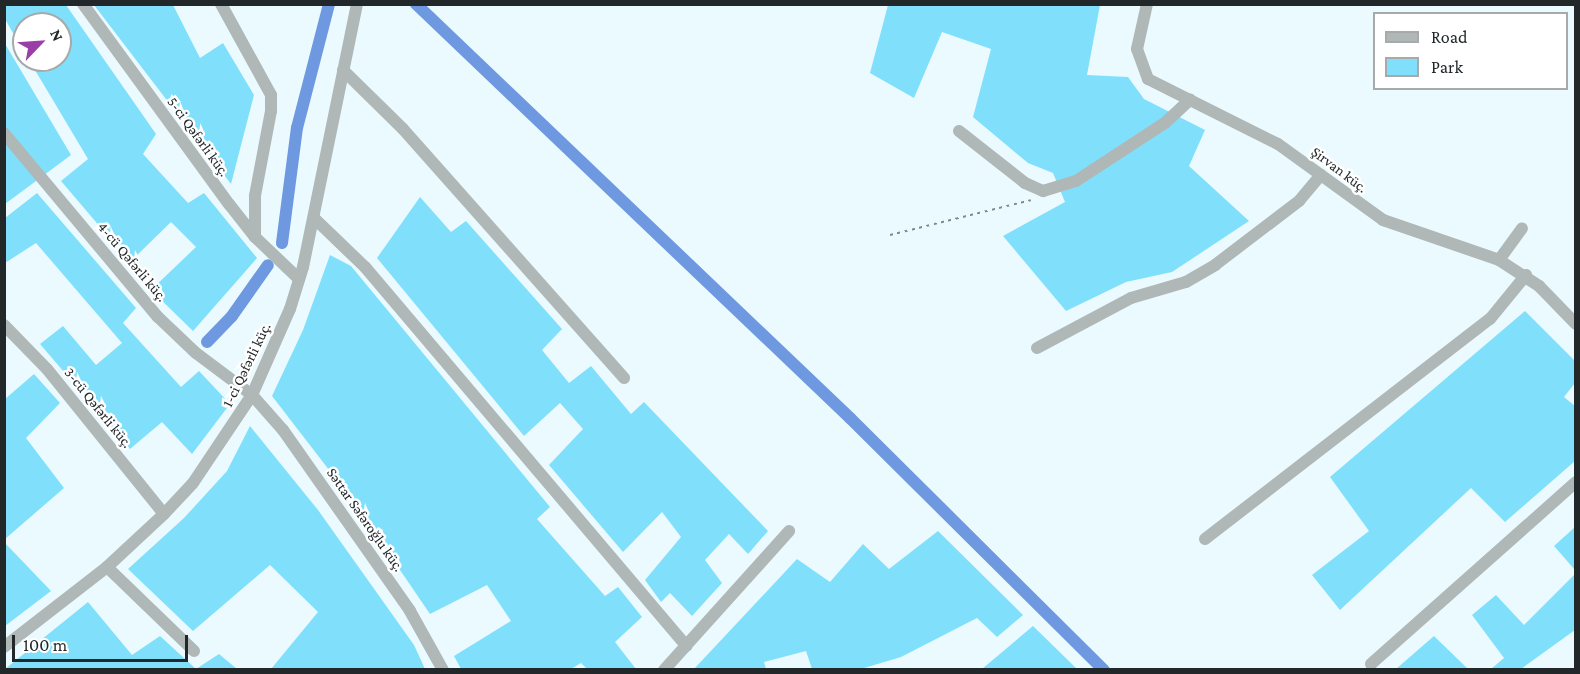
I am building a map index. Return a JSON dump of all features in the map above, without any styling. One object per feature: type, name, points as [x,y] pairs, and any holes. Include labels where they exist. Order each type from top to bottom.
[{"type":"street","name":"5-ci Qəfərli küç.","points":[[82,4],[255,237],[299,279]]},
{"type":"street","points":[[221,4],[271,95],[271,111],[255,196],[255,237]]},
{"type":"street","name":"1-ci Qəfərli küç.","points":[[4,647],[107,567],[164,514],[213,456],[252,395],[299,279],[314,218],[357,4]]},
{"type":"street","name":"Şirvan küç.","points":[[1147,4],[1137,49],[1141,67],[1148,79],[1278,144],[1383,220],[1499,260],[1526,276],[1575,324]]},
{"type":"street","points":[[343,70],[403,129],[624,378]]},
{"type":"street","points":[[959,131],[1025,183],[1043,191],[1076,181],[1166,122],[1190,100]]},
{"type":"street","name":"4-cü Qəfərli küç.","points":[[4,133],[158,317],[196,353],[252,395]]},
{"type":"street","points":[[1037,348],[1131,298],[1186,282],[1215,265],[1299,201],[1321,175]]},
{"type":"street","points":[[314,218],[365,267],[686,646]]},
{"type":"street","points":[[1499,260],[1522,228]]},
{"type":"street","points":[[1205,539],[1490,319],[1526,276]]},
{"type":"street","name":"3-cü Qəfərli küç.","points":[[4,325],[47,369],[164,514]]},
{"type":"street","name":"Səttar Səfəroğlu küç.","points":[[252,395],[283,430],[326,489],[410,611],[443,669]]},
{"type":"street","points":[[1371,664],[1575,482]]},
{"type":"street","points":[[664,669],[789,531]]},
{"type":"street","points":[[107,567],[194,651]]},
{"type":"path","points":[[890,235],[1016,207],[1043,191]]},
{"type":"green space","points":[[4,5],[66,5],[71,12],[12,12],[12,31],[5,19]]},
{"type":"green space","points":[[94,5],[173,5],[200,58],[223,43],[254,95],[231,184]]},
{"type":"green space","points":[[888,5],[1100,5],[1087,75],[1128,77],[1144,99],[1205,130],[1189,166],[1249,221],[1172,272],[1126,282],[1066,311],[1003,236],[1065,202],[1053,173],[1028,163],[973,117],[991,49],[942,32],[914,98],[870,73]]},
{"type":"green space","points":[[72,14],[156,134],[143,154],[188,203],[204,193],[257,258],[193,331],[151,290],[196,247],[171,222],[130,262],[61,181],[88,159],[36,72],[72,72]]},
{"type":"green space","points":[[4,42],[12,55],[12,72],[22,72],[71,155],[4,204]]},
{"type":"green space","points":[[37,193],[136,308],[123,323],[181,387],[199,371],[230,404],[192,454],[162,422],[130,449],[40,344],[63,326],[96,365],[122,343],[36,243],[5,263],[5,218]]},
{"type":"green space","points":[[420,197],[451,232],[466,221],[562,329],[542,350],[569,383],[591,366],[631,414],[644,402],[768,531],[748,554],[729,534],[705,560],[722,583],[692,616],[670,593],[661,602],[645,580],[681,537],[662,512],[623,552],[549,465],[583,429],[560,403],[524,436],[377,258]]},
{"type":"green space","points":[[330,255],[351,266],[550,507],[537,519],[605,596],[618,587],[642,617],[615,642],[636,669],[587,669],[581,663],[571,669],[461,669],[454,656],[511,621],[487,585],[430,614],[353,501],[272,396],[303,330]]},
{"type":"green space","points":[[1525,311],[1575,361],[1575,383],[1564,397],[1575,406],[1575,461],[1505,522],[1471,488],[1340,610],[1312,575],[1369,531],[1330,477]]},
{"type":"green space","points":[[34,374],[60,403],[26,438],[64,488],[5,539],[5,399]]},
{"type":"green space","points":[[250,426],[318,510],[414,645],[425,669],[271,669],[318,612],[270,565],[193,631],[128,569],[184,518],[227,471]]},
{"type":"green space","points":[[1575,527],[1575,570],[1554,546]]},
{"type":"green space","points":[[938,531],[1023,615],[997,637],[977,618],[901,657],[861,669],[812,669],[806,651],[764,662],[766,669],[694,669],[797,559],[830,582],[863,544],[889,569]]},
{"type":"green space","points":[[5,543],[51,591],[5,626]]},
{"type":"green space","points":[[1575,574],[1575,630],[1521,669],[1491,669],[1504,658],[1472,615],[1496,595],[1524,625]]},
{"type":"green space","points":[[88,602],[132,655],[160,636],[196,669],[5,669]]},
{"type":"green space","points":[[1033,626],[1077,669],[982,669]]},
{"type":"green space","points":[[1434,636],[1468,669],[1396,669]]},
{"type":"green space","points":[[219,654],[237,669],[196,669]]},
{"type":"waterway","points":[[282,243],[297,128],[329,4]]},
{"type":"waterway","points":[[416,4],[850,418],[1104,670]]},
{"type":"waterway","points":[[207,342],[232,316],[268,265]]}]
